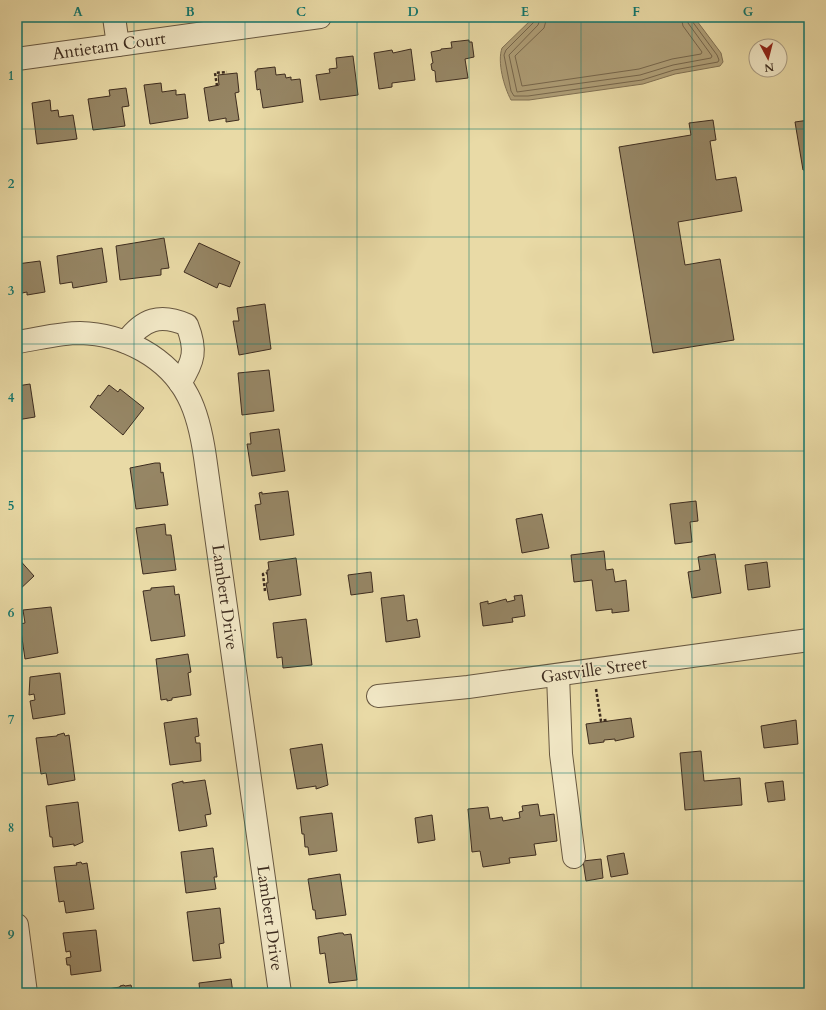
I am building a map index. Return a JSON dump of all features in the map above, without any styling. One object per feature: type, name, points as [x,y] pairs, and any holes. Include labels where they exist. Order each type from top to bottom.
[{"type":"street","points":[[114,17],[118,45]]},
{"type":"street","name":"Antietam Court","points":[[17,59],[320,17]]},
{"type":"street","points":[[126,342],[135,330],[152,320],[170,319],[186,325],[193,340],[193,354],[188,370],[180,383]]},
{"type":"street","name":"Lambert Drive","points":[[17,342],[79,333],[97,334],[126,342],[138,347],[159,361],[180,383],[196,413],[205,457],[280,993]]},
{"type":"street","name":"Gastville Street","points":[[378,696],[468,687],[809,640]]},
{"type":"street","points":[[558,675],[561,754],[574,857]]},
{"type":"street","points":[[17,925],[26,993]]},
{"type":"path","points":[[216,86],[215,73],[227,72]]},
{"type":"path","points":[[265,591],[263,574],[267,573]]},
{"type":"path","points":[[593,670],[601,721],[607,720],[607,722]]},
{"type":"water","points":[[534,17],[694,17],[721,53],[723,62],[720,66],[675,74],[643,84],[529,100],[511,100],[502,74],[500,60],[502,48]]},
{"type":"building","points":[[469,40],[469,42],[472,42],[474,57],[465,59],[468,78],[436,82],[435,71],[432,70],[431,64],[433,63],[431,52],[452,48],[451,42]]},
{"type":"building","points":[[411,49],[415,80],[392,83],[392,87],[379,89],[374,53],[392,50],[393,53]]},
{"type":"building","points":[[353,56],[358,95],[320,100],[316,75],[330,73],[329,69],[337,68],[336,58]]},
{"type":"building","points":[[275,67],[276,75],[285,74],[286,78],[291,77],[291,80],[300,79],[303,102],[263,108],[260,89],[257,90],[255,71],[257,71],[257,69]]},
{"type":"building","points":[[237,73],[239,92],[235,93],[239,120],[226,122],[226,118],[209,121],[204,88],[219,85],[218,75]]},
{"type":"building","points":[[161,83],[162,92],[176,90],[176,95],[185,94],[188,118],[150,124],[144,85]]},
{"type":"building","points":[[126,88],[129,106],[122,107],[125,126],[93,130],[88,99],[110,96],[109,90]]},
{"type":"building","points":[[50,100],[51,111],[58,110],[59,117],[73,115],[77,139],[37,144],[32,103]]},
{"type":"building","points":[[713,120],[716,140],[710,141],[716,180],[736,177],[742,211],[678,222],[685,265],[720,259],[734,340],[653,353],[619,147],[691,135],[689,123]]},
{"type":"building","points":[[809,120],[809,170],[803,170],[795,122]]},
{"type":"building","points":[[17,121],[20,144],[17,144]]},
{"type":"building","points":[[164,238],[169,268],[161,269],[161,275],[120,280],[116,246]]},
{"type":"building","points":[[199,243],[240,262],[230,287],[219,283],[217,288],[184,272]]},
{"type":"building","points":[[102,248],[107,282],[73,288],[72,282],[60,284],[57,256]]},
{"type":"building","points":[[40,261],[45,292],[27,295],[27,292],[17,294],[17,264]]},
{"type":"building","points":[[265,304],[271,349],[239,355],[233,321],[239,321],[237,308]]},
{"type":"building","points":[[269,370],[274,411],[242,415],[238,373]]},
{"type":"building","points":[[30,384],[35,417],[17,420],[17,386]]},
{"type":"building","points":[[109,385],[118,392],[120,389],[144,408],[123,435],[90,407],[98,395],[100,396]]},
{"type":"building","points":[[279,429],[285,471],[252,476],[247,444],[251,444],[250,433]]},
{"type":"building","points":[[160,463],[161,473],[163,472],[168,505],[136,509],[130,468]]},
{"type":"building","points":[[288,491],[294,535],[260,540],[255,505],[261,504],[259,493],[262,492],[262,494]]},
{"type":"building","points":[[696,501],[698,521],[690,522],[692,542],[675,544],[670,504]]},
{"type":"building","points":[[542,514],[549,548],[522,553],[516,519]]},
{"type":"building","points":[[165,524],[166,535],[171,535],[176,570],[143,574],[136,528]]},
{"type":"building","points":[[604,551],[606,570],[613,569],[615,582],[626,580],[629,611],[612,613],[612,609],[596,611],[592,580],[574,582],[571,555]]},
{"type":"building","points":[[715,554],[721,593],[692,598],[688,572],[700,570],[698,557]]},
{"type":"building","points":[[17,557],[34,576],[17,592]]},
{"type":"building","points":[[296,558],[301,595],[269,600],[266,583],[268,583],[268,562]]},
{"type":"building","points":[[767,562],[770,587],[748,590],[745,565]]},
{"type":"building","points":[[371,572],[373,592],[351,595],[348,575]]},
{"type":"building","points":[[174,586],[175,595],[179,594],[185,636],[151,641],[143,591],[151,590],[151,588]]},
{"type":"building","points":[[404,595],[407,621],[417,619],[420,637],[386,642],[381,598]]},
{"type":"building","points":[[522,595],[525,616],[512,618],[513,622],[483,626],[480,603],[488,601],[488,604],[506,599],[507,602],[515,600],[514,596]]},
{"type":"building","points":[[51,607],[58,653],[25,659],[20,624],[25,623],[23,610]]},
{"type":"building","points":[[306,619],[312,665],[283,668],[282,657],[277,658],[273,623]]},
{"type":"building","points":[[188,654],[191,672],[188,673],[191,695],[172,698],[172,700],[167,701],[167,699],[161,700],[156,659]]},
{"type":"building","points":[[60,673],[65,714],[33,719],[30,701],[35,700],[34,694],[29,695],[30,677]]},
{"type":"building","points":[[197,718],[199,736],[195,737],[196,743],[200,743],[201,761],[170,765],[164,723]]},
{"type":"building","points":[[631,718],[634,737],[615,741],[615,739],[604,740],[604,742],[589,744],[586,724]]},
{"type":"building","points":[[796,720],[798,744],[764,748],[761,726]]},
{"type":"building","points":[[64,733],[65,736],[69,735],[75,780],[48,785],[46,773],[41,774],[36,738],[57,736]]},
{"type":"building","points":[[322,744],[328,785],[316,789],[316,786],[297,789],[290,749]]},
{"type":"building","points":[[701,751],[704,781],[740,778],[742,805],[685,810],[680,753]]},
{"type":"building","points":[[205,780],[211,814],[205,815],[207,826],[179,831],[172,784],[183,781],[183,783]]},
{"type":"building","points":[[783,781],[785,800],[768,802],[765,783]]},
{"type":"building","points":[[78,802],[83,842],[74,846],[74,844],[53,847],[52,837],[50,837],[46,806]]},
{"type":"building","points":[[538,804],[540,816],[554,814],[557,841],[534,844],[536,855],[509,858],[510,863],[483,867],[480,851],[472,852],[468,809],[488,807],[490,819],[502,817],[503,821],[520,818],[519,812],[523,811],[522,806]]},
{"type":"building","points":[[332,813],[337,851],[309,855],[308,847],[305,847],[300,817]]},
{"type":"building","points":[[432,815],[435,840],[418,843],[415,818]]},
{"type":"building","points":[[213,848],[217,877],[214,877],[216,889],[186,893],[181,852]]},
{"type":"building","points":[[624,853],[628,874],[611,877],[607,856]]},
{"type":"building","points":[[601,859],[603,878],[586,881],[583,861]]},
{"type":"building","points":[[81,862],[82,864],[87,863],[94,909],[66,913],[64,901],[59,902],[54,867],[77,865],[76,863]]},
{"type":"building","points":[[340,874],[346,915],[316,919],[308,879]]},
{"type":"building","points":[[220,908],[224,943],[219,944],[221,958],[193,961],[187,912]]},
{"type":"building","points":[[96,930],[101,971],[71,975],[70,965],[67,965],[66,958],[71,957],[70,951],[66,952],[63,933]]},
{"type":"building","points":[[343,933],[344,935],[351,934],[357,980],[329,983],[325,953],[320,954],[318,937]]},
{"type":"building","points":[[231,979],[233,993],[200,993],[199,983]]},
{"type":"building","points":[[131,985],[133,993],[102,993],[102,990]]}]
